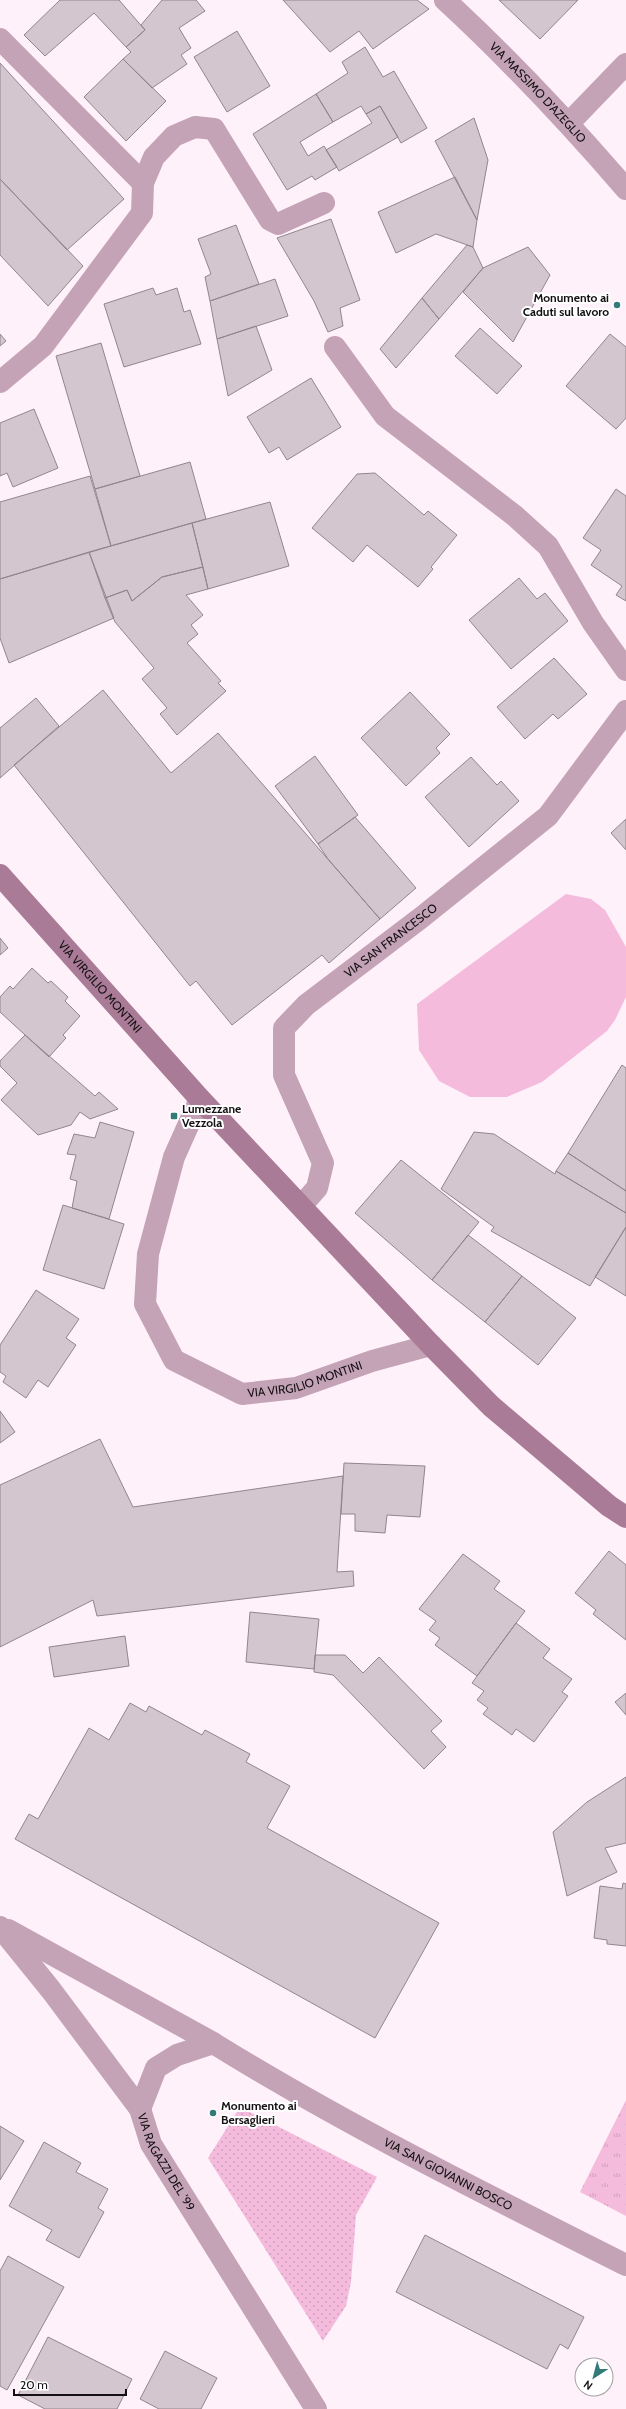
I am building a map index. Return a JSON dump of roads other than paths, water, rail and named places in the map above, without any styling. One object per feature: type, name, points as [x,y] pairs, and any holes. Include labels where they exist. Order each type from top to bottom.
[{"type":"main road","name":"VIA VIRGILIO MONTINI","points":[[0,875],[200,1099],[302,1205],[431,1345],[491,1406],[609,1506],[626,1517]]},
{"type":"street","name":"VIA MASSIMO D'AZEGLIO","points":[[445,0],[502,53],[569,123],[626,189]]},
{"type":"street","points":[[0,39],[143,183]]},
{"type":"street","points":[[569,123],[626,64]]},
{"type":"street","points":[[0,382],[42,346],[142,213],[143,183],[154,157],[174,136],[196,127],[214,129],[270,220],[278,224],[324,203]]},
{"type":"street","points":[[335,347],[385,416],[515,516],[548,546],[593,623],[626,670]]},
{"type":"street","name":"VIA SAN FRANCESCO","points":[[302,1205],[317,1188],[324,1163],[284,1075],[284,1028],[306,1005],[422,917],[548,816],[626,712]]},
{"type":"street","name":"VIA VIRGILIO MONTINI","points":[[200,1099],[174,1157],[148,1254],[145,1304],[174,1360],[242,1394],[296,1388],[372,1361],[431,1345]]},
{"type":"street","name":"VIA RAGAZZI DEL '99","points":[[0,1926],[213,2043]]},
{"type":"street","name":"VIA RAGAZZI DEL '99","points":[[0,1926],[51,1990],[140,2109],[151,2144],[316,2409]]},
{"type":"street","points":[[140,2109],[156,2068],[176,2055],[213,2043]]},
{"type":"street","name":"VIA SAN GIOVANNI BOSCO","points":[[213,2043],[272,2079],[501,2202],[626,2265]]},
{"type":"place","name":"Monumento ai Caduti sul lavoro","points":[[617,305]]},
{"type":"place","name":"Lumezzane Vezzola","points":[[174,1116]]},
{"type":"place","name":"Monumento ai Bersaglieri","points":[[213,2113]]}]
